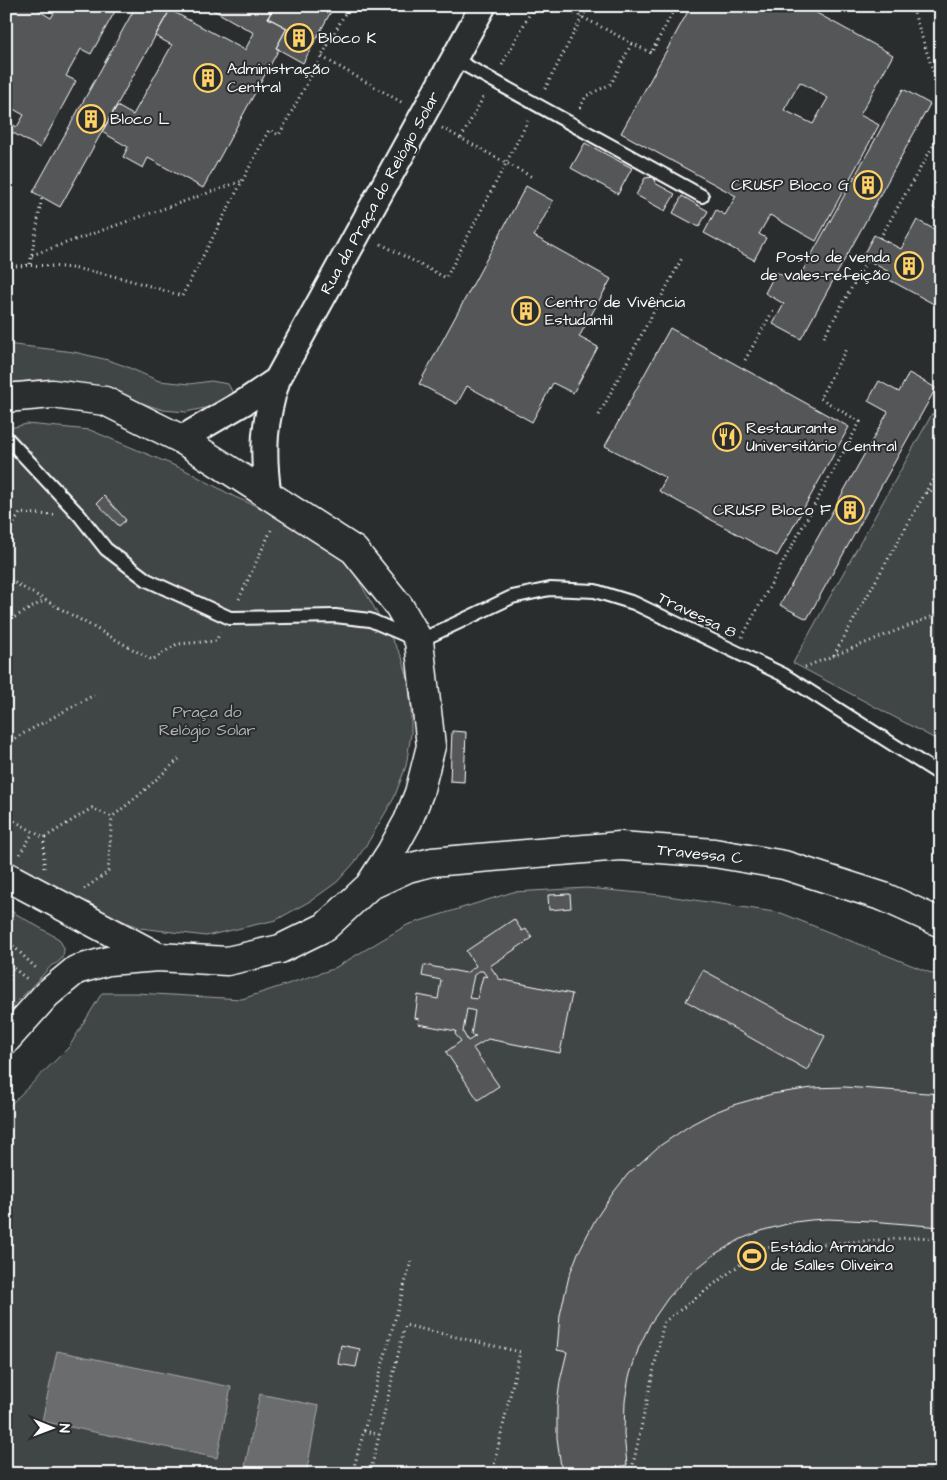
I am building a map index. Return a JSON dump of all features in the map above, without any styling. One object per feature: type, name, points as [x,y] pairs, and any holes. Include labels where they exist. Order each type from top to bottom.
[{"type":"street","name":"Rua da Praça do Relógio Solar","points":[[276,499],[264,465],[264,436],[277,380],[483,6]]},
{"type":"street","name":"Rua da Praça do Relógio Solar","points":[[181,439],[246,401],[277,380]]},
{"type":"street","points":[[6,398],[52,394],[105,401],[181,439],[354,550],[399,606],[418,641],[431,746],[419,793],[408,821],[391,852],[369,886],[325,927],[280,949],[227,960],[158,957],[108,961],[76,970],[47,994],[6,1040]]},
{"type":"street","points":[[408,821],[413,832],[425,846],[450,860]]},
{"type":"street","name":"Travessa C","points":[[369,886],[408,868],[450,860],[620,846],[714,853],[784,865],[884,897],[941,923]]},
{"type":"street","points":[[6,876],[158,957]]},
{"type":"lane","points":[[454,59],[702,196]]},
{"type":"lane","points":[[6,437],[80,516],[106,549],[147,580],[230,618],[335,616],[370,620],[418,641]]},
{"type":"lane","name":"Travessa 8","points":[[418,641],[512,597],[550,590],[595,591],[634,603],[784,675],[941,775]]},
{"type":"path","points":[[6,267],[30,264],[74,268],[120,278],[182,296],[269,130],[279,135],[349,6]]},
{"type":"path","points":[[562,6],[651,53],[676,6]]},
{"type":"path","points":[[359,232],[446,278],[582,17],[590,6]]},
{"type":"path","points":[[896,6],[914,13],[941,95]]},
{"type":"path","points":[[572,125],[586,96],[611,84],[632,43]]},
{"type":"path","points":[[322,57],[398,100]]},
{"type":"path","points":[[422,117],[534,178]]},
{"type":"path","points":[[880,238],[941,132]]},
{"type":"path","points":[[32,255],[242,181]]},
{"type":"path","points":[[30,264],[42,197]]},
{"type":"path","points":[[599,415],[682,258]]},
{"type":"path","points":[[824,337],[867,260]]},
{"type":"path","points":[[745,360],[774,309]]},
{"type":"path","points":[[740,642],[860,422],[820,398],[846,349]]},
{"type":"path","points":[[834,655],[941,466]]},
{"type":"path","points":[[925,494],[941,486]]},
{"type":"path","points":[[6,578],[152,660],[178,644],[216,641],[230,618],[276,499]]},
{"type":"path","points":[[6,536],[20,513],[80,516]]},
{"type":"path","points":[[6,622],[46,600]]},
{"type":"path","points":[[784,675],[941,613]]},
{"type":"path","points":[[6,743],[94,695]]},
{"type":"path","points":[[62,906],[108,872],[112,817],[179,759]]},
{"type":"path","points":[[6,816],[44,838],[92,808],[112,817]]},
{"type":"path","points":[[6,938],[38,970],[47,994]]},
{"type":"path","points":[[6,961],[10,975],[9,989],[6,995]]},
{"type":"path","points":[[631,1474],[664,1322],[762,1248],[922,1237],[941,1241]]},
{"type":"path","points":[[352,1474],[412,1258]]},
{"type":"path","points":[[370,1474],[405,1325],[520,1352],[492,1474]]},
{"type":"path","points":[[364,1431],[379,1434]]},
{"type":"green space","points":[[6,344],[74,352],[108,360],[159,381],[190,384],[211,381],[228,384],[233,393],[226,400],[209,407],[186,412],[163,410],[83,384],[38,380],[6,383]]},
{"type":"green space","points":[[932,414],[941,418],[941,742],[793,663]]},
{"type":"green space","name":"Praça do Relógio Solar","points":[[27,424],[90,430],[185,470],[235,497],[308,528],[347,563],[402,657],[407,675],[411,705],[411,734],[406,766],[394,798],[355,862],[337,882],[312,900],[276,920],[206,936],[140,928],[99,911],[6,859],[6,429]]},
{"type":"green space","points":[[587,888],[661,895],[781,913],[941,977],[941,1474],[6,1474],[6,1109],[69,1047],[102,993],[242,999],[333,969],[407,925],[513,892]]},
{"type":"green space","points":[[6,908],[59,939],[64,948],[63,957],[60,961],[52,965],[6,1014]]},
{"type":"shaded area","points":[[57,1351],[231,1387],[217,1458],[42,1421]]},
{"type":"shaded area","points":[[260,1394],[319,1406],[306,1474],[285,1474],[245,1466]]},
{"type":"building","points":[[8,6],[42,6],[39,11],[51,18],[58,6],[118,6],[91,54],[81,49],[66,76],[76,81],[40,148],[6,129],[6,121],[17,127],[24,115],[6,105],[6,9]]},
{"type":"building","name":"Bloco L","points":[[136,6],[172,6],[60,207],[33,192]]},
{"type":"building","name":"Administração Central","points":[[206,6],[274,6],[268,18],[287,28],[276,48],[279,49],[203,188],[148,158],[143,168],[123,157],[128,147],[102,132],[117,106],[133,115],[172,45],[155,36],[170,10],[245,50],[254,33]]},
{"type":"building","name":"Bloco K","points":[[274,6],[334,6],[303,63],[276,48],[287,28],[268,18]]},
{"type":"building","points":[[691,6],[804,6],[893,55],[860,115],[879,125],[816,241],[770,215],[759,234],[766,238],[754,260],[704,233],[716,210],[725,215],[736,196],[621,133]],"holes":[[[800,82],[828,98],[813,124],[784,110]]]},
{"type":"building","name":"CRUSP Bloco G","points":[[903,89],[930,104],[801,339],[773,324],[784,304],[765,293],[776,272],[796,283]]},
{"type":"building","points":[[585,143],[632,168],[618,194],[571,168]]},
{"type":"building","points":[[654,177],[655,183],[675,194],[665,211],[636,195],[645,178]]},
{"type":"building","name":"Centro de Vivência Estudantil","points":[[526,186],[553,201],[534,236],[611,279],[579,337],[598,347],[573,393],[553,383],[532,422],[467,386],[457,404],[419,384]]},
{"type":"building","points":[[941,193],[941,212],[933,208]]},
{"type":"building","points":[[682,196],[708,211],[699,227],[673,213]]},
{"type":"building","name":"Posto de venda de vales-refeição","points":[[917,220],[941,233],[941,308],[886,278],[889,272],[862,257],[874,235],[901,249]]},
{"type":"building","name":"Restaurante Universitário Central","points":[[670,328],[849,427],[777,556],[659,491],[666,478],[605,446]]},
{"type":"building","name":"CRUSP Bloco F","points":[[909,373],[936,388],[807,619],[780,605],[888,412],[868,401],[879,381],[899,392]]},
{"type":"building","points":[[104,496],[126,520],[119,526],[97,503]]},
{"type":"building","points":[[452,731],[466,732],[464,782],[450,781]]},
{"type":"building","points":[[570,894],[571,908],[549,910],[548,895]]},
{"type":"building","points":[[514,919],[522,931],[526,929],[532,938],[490,966],[499,979],[572,994],[560,1053],[488,1039],[473,1048],[499,1086],[478,1100],[446,1052],[461,1041],[455,1034],[456,1031],[418,1024],[419,1019],[415,1018],[418,995],[438,999],[441,980],[422,976],[424,965],[466,973],[476,966],[466,951]],"holes":[[[479,971],[483,971],[487,977],[483,976],[477,999],[469,998],[474,975]],[[467,1009],[475,1011],[471,1035],[476,1036],[468,1041],[463,1032]]]},
{"type":"building","points":[[703,970],[825,1036],[807,1070],[686,1001]]},
{"type":"building","points":[[845,1087],[941,1094],[941,1227],[871,1221],[811,1220],[764,1230],[741,1239],[715,1254],[690,1274],[668,1298],[650,1324],[639,1347],[629,1377],[625,1401],[624,1434],[627,1465],[587,1474],[562,1474],[557,1438],[557,1405],[560,1381],[567,1352],[557,1350],[560,1315],[569,1276],[578,1253],[595,1220],[613,1193],[628,1174],[658,1147],[692,1124],[713,1113],[772,1094],[812,1088]]},
{"type":"building","points":[[341,1345],[360,1349],[356,1367],[338,1364]]},
{"type":"place","name":"Bloco K","points":[[299,38]]},
{"type":"place","name":"Administração Central","points":[[208,78]]},
{"type":"place","name":"Bloco L","points":[[91,119]]},
{"type":"place","name":"CRUSP Bloco G","points":[[868,185]]},
{"type":"place","name":"Posto de venda de vales-refeição","points":[[909,266]]},
{"type":"place","name":"Centro de Vivência Estudantil","points":[[526,311]]},
{"type":"place","name":"Restaurante Universitário Central","points":[[727,437]]},
{"type":"place","name":"CRUSP Bloco F","points":[[850,510]]},
{"type":"place","name":"Estádio Armando de Salles Oliveira","points":[[752,1256]]}]
